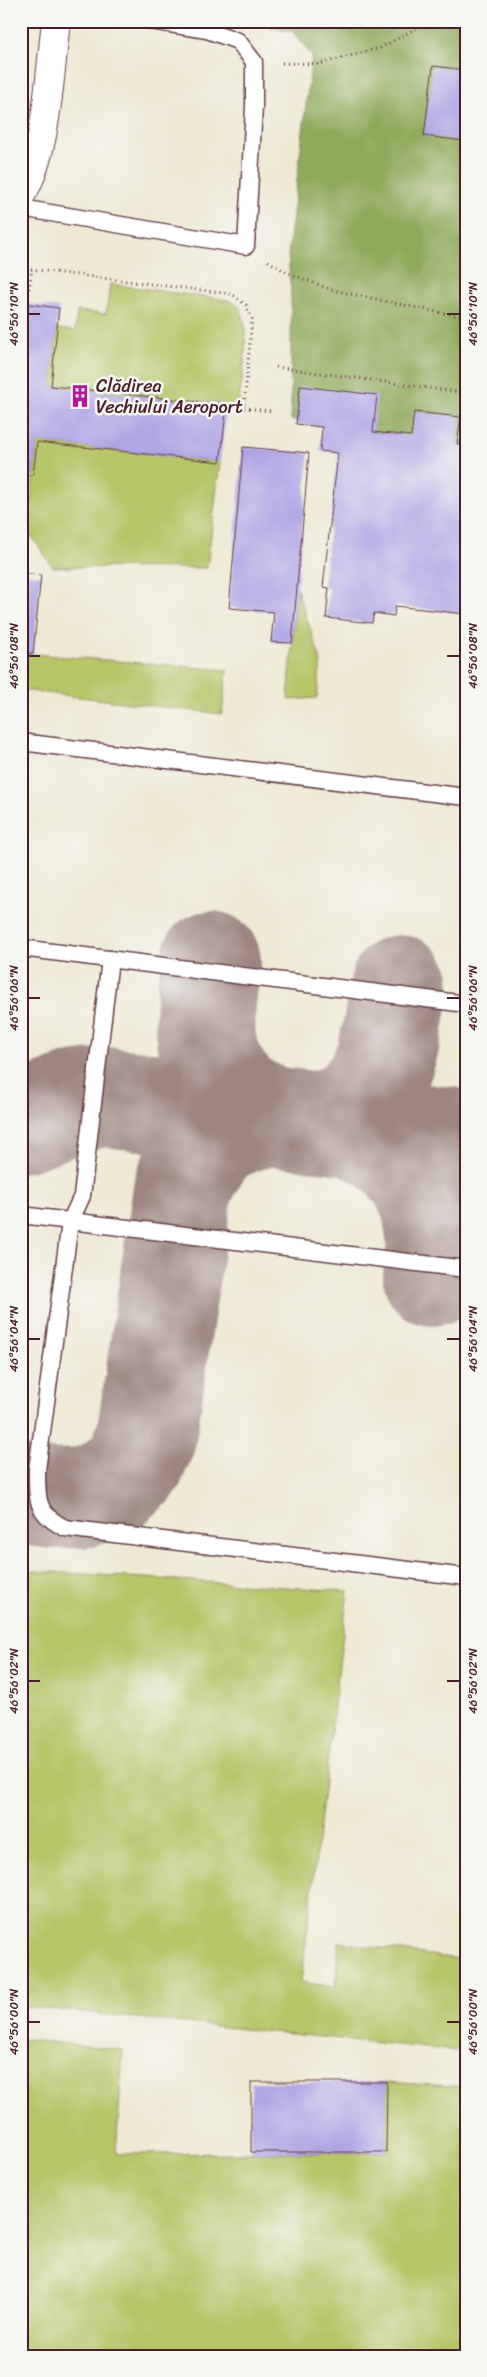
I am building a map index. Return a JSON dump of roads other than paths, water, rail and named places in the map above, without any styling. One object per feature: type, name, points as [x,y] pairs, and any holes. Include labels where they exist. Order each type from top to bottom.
[{"type":"street","points":[[21,195],[31,180],[40,147],[56,21]]},
{"type":"lane","points":[[21,208],[246,246],[254,107],[254,62],[238,42],[207,30],[151,21]]},
{"type":"lane","points":[[21,742],[466,797]]},
{"type":"lane","points":[[21,948],[466,1004]]},
{"type":"lane","points":[[110,959],[82,1196],[70,1222],[37,1470],[37,1489],[41,1508],[50,1521],[64,1528],[466,1577]]},
{"type":"lane","points":[[21,1215],[466,1269]]},
{"type":"place","name":"Clădirea Vechiului Aeroport","points":[[80,396]]}]
